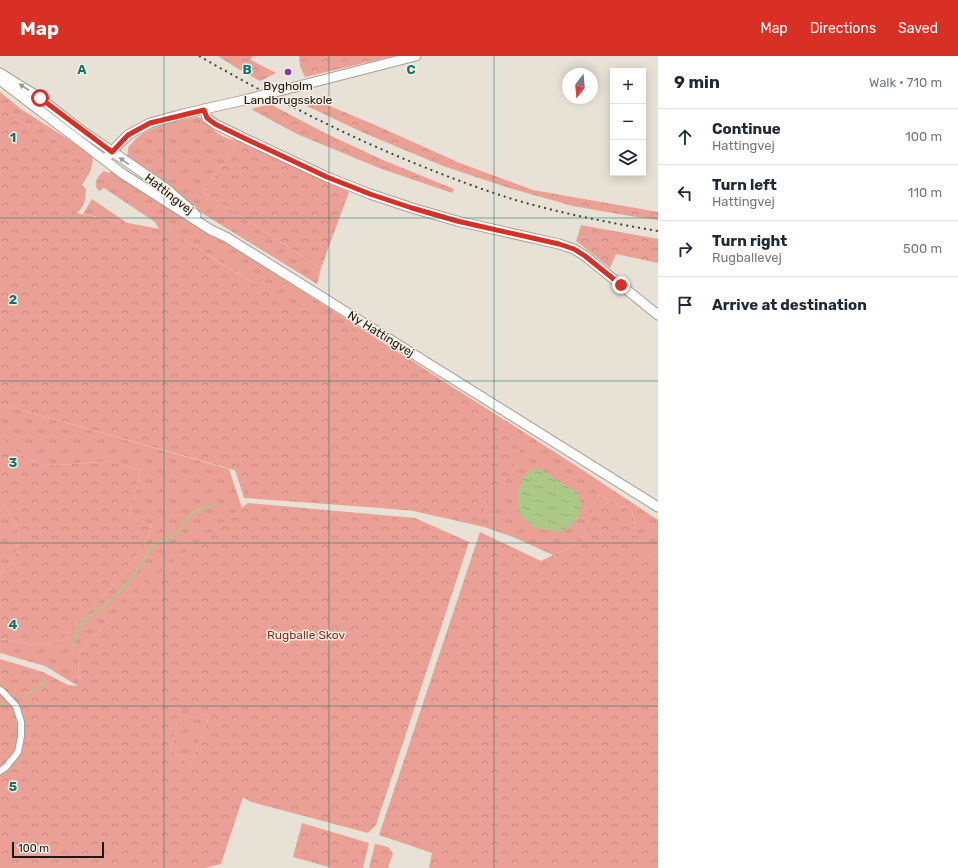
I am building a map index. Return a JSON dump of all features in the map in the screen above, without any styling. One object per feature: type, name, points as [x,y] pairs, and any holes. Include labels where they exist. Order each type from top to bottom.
[{"type":"street","points":[[0,80],[105,160],[128,135],[150,123],[416,56]]},
{"type":"street","name":"Hattingvej","points":[[0,73],[40,98],[112,152],[168,190],[189,209],[226,237]]},
{"type":"street","points":[[36,108],[56,119],[101,152],[112,152]]},
{"type":"street","points":[[204,110],[207,118],[215,124],[327,177],[370,194],[457,221],[559,244],[574,249],[585,256],[658,315]]},
{"type":"street","name":"Ny Hattingvej","points":[[105,160],[123,174],[206,227],[226,237],[658,507]]},
{"type":"street","points":[[0,690],[16,706],[21,722],[21,736],[18,752],[6,767],[0,771]]},
{"type":"green space","points":[[218,56],[252,56],[251,60],[276,73],[260,81]]},
{"type":"green space","points":[[299,56],[394,56],[305,77],[300,66]]},
{"type":"green space","points":[[0,92],[21,109],[91,154],[93,160],[90,172],[28,130],[0,107]]},
{"type":"green space","points":[[313,99],[460,163],[533,190],[658,212],[658,220],[573,206],[509,188],[443,166],[364,133],[307,106]]},
{"type":"green space","points":[[270,104],[325,133],[383,160],[454,189],[452,193],[379,168],[297,134],[251,109]]},
{"type":"green space","points":[[0,107],[29,130],[90,172],[82,185],[86,189],[84,203],[81,209],[76,213],[170,231],[245,278],[296,307],[308,303],[512,429],[510,435],[523,444],[497,499],[488,499],[479,525],[416,511],[245,496],[238,471],[0,404]]},
{"type":"green space","points":[[196,117],[207,121],[216,132],[222,136],[241,141],[235,144],[225,162],[203,192],[321,268],[317,284],[197,210],[127,155],[130,145],[139,136],[146,132],[162,125]]},
{"type":"green space","points":[[241,141],[349,192],[321,268],[203,192],[225,162],[235,144]]},
{"type":"green space","points":[[104,171],[109,173],[112,171],[119,177],[120,175],[575,465],[658,520],[658,560],[652,559],[639,542],[632,512],[599,494],[582,541],[553,555],[513,537],[484,527],[409,510],[244,498],[235,470],[248,474],[306,303],[300,312],[170,231],[159,229],[155,222],[104,188],[99,191],[96,186],[96,181]]},
{"type":"green space","points":[[92,199],[127,223],[83,214]]},
{"type":"green space","points":[[581,225],[658,239],[658,263],[616,254],[610,268],[576,241]]},
{"type":"green space","points":[[0,404],[229,469],[242,508],[136,592],[106,623],[79,654],[78,686],[45,666],[0,653],[0,639],[44,645],[61,640],[112,587],[146,543],[152,525],[129,518],[141,470],[110,461],[61,465],[40,464],[18,453],[0,437]]},
{"type":"green space","points":[[0,437],[18,453],[40,464],[61,465],[110,461],[141,470],[129,518],[152,525],[146,543],[112,587],[61,640],[44,645],[0,639],[0,574],[8,566],[16,552],[18,545],[18,531],[13,517],[7,508],[0,502]]},
{"type":"green space","points":[[599,494],[632,512],[639,542],[652,559],[658,560],[658,868],[429,868],[432,853],[379,835],[480,532],[541,561],[582,541]]},
{"type":"green space","points":[[0,502],[7,508],[16,524],[18,531],[18,545],[13,559],[0,574]]},
{"type":"green space","name":"Rugballe Skov","points":[[248,503],[415,518],[469,542],[376,825],[368,833],[251,802],[243,797],[221,864],[205,868],[0,868],[0,659],[43,672],[68,685],[78,686],[79,654],[136,592]],"holes":[[[180,708],[209,716],[190,765],[171,750]]]},
{"type":"green space","points":[[180,707],[209,716],[190,765],[171,750]]},
{"type":"green space","points":[[302,823],[369,843],[363,868],[332,868],[293,857]]},
{"type":"green space","points":[[375,844],[388,847],[393,853],[388,868],[369,868]]},
{"type":"water","points":[[540,469],[579,494],[581,506],[578,519],[565,530],[551,531],[539,529],[529,524],[519,514],[517,494],[523,478],[529,470]]},
{"type":"waterway","points":[[74,646],[78,628],[88,617],[116,595],[132,578],[153,545],[171,537],[179,531],[187,518],[198,509],[215,505]]},
{"type":"waterway","points":[[41,685],[44,684],[45,680]]},
{"type":"waterway","points":[[23,697],[37,688]]},
{"type":"waterway","points":[[0,704],[5,704]]},
{"type":"railway","points":[[199,56],[257,88],[347,134],[449,177],[499,195],[536,206],[588,218],[658,231]]},
{"type":"place","name":"Bygholm Landbrugsskole","points":[[288,72]]},
{"type":"route","points":[[40,98],[112,152],[128,135],[150,123],[204,110],[207,118],[215,124],[327,177],[370,194],[457,221],[559,244],[574,249],[621,285]]}]
